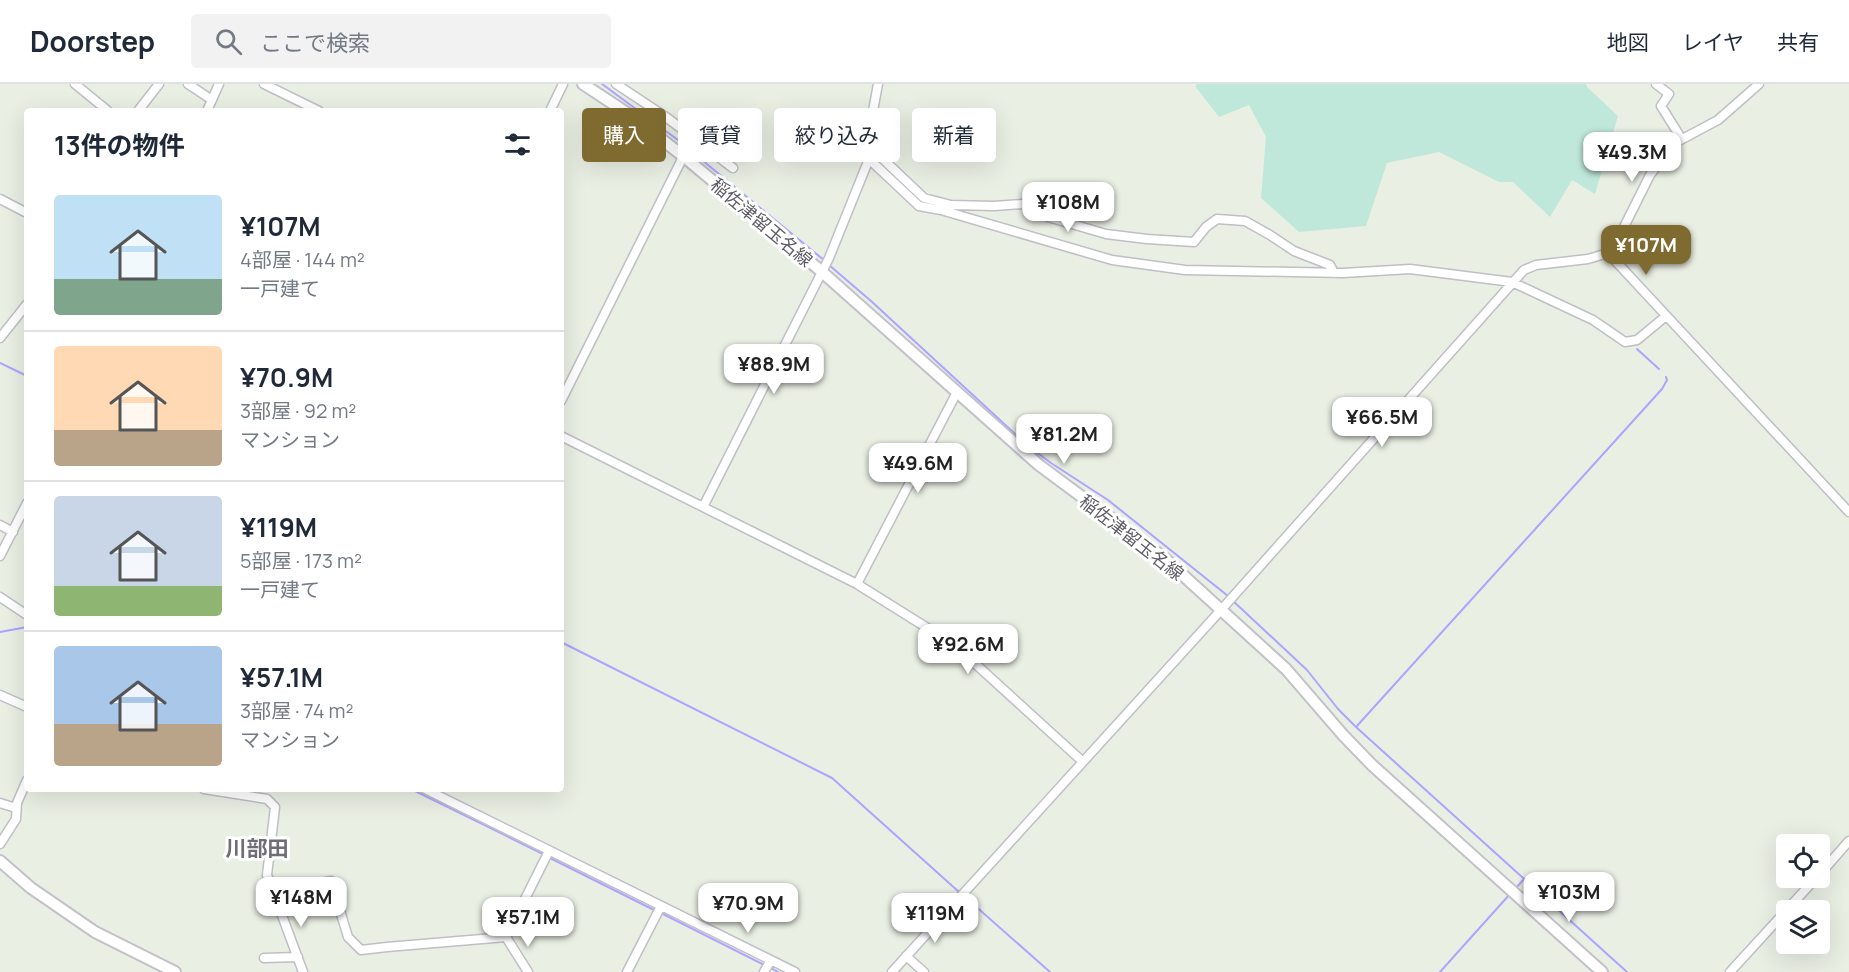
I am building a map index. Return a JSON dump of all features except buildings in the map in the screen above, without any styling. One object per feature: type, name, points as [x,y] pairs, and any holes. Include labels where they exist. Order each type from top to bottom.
[{"type":"main road","name":"稲佐津留玉名線","points":[[583,84],[633,117],[678,152]]},
{"type":"main road","name":"稲佐津留玉名線","points":[[690,162],[822,269],[1039,465],[1227,603],[1342,735],[1372,765],[1602,972]]},
{"type":"main road","points":[[0,861],[31,888],[95,932],[175,972]]},
{"type":"street","points":[[75,84],[104,108]]},
{"type":"street","points":[[140,108],[159,84]]},
{"type":"street","points":[[188,84],[212,99]]},
{"type":"street","points":[[208,108],[219,84]]},
{"type":"street","points":[[264,84],[314,108]]},
{"type":"street","points":[[551,108],[563,84]]},
{"type":"street","points":[[616,84],[678,126]]},
{"type":"street","points":[[874,108],[878,84]]},
{"type":"street","points":[[1656,84],[1669,94],[1661,106],[1681,138]]},
{"type":"street","points":[[892,972],[1227,603],[1512,282],[1524,270],[1536,265],[1588,259],[1608,253],[1619,237],[1650,175],[1673,144],[1718,120],[1759,84]]},
{"type":"street","points":[[564,395],[680,162]]},
{"type":"street","points":[[725,162],[733,168]]},
{"type":"street","points":[[703,507],[829,258],[868,162]]},
{"type":"street","points":[[872,162],[919,206],[941,210],[1112,260],[1185,270],[1334,273],[1410,269],[1512,282],[1593,320],[1625,342],[1637,339],[1666,316]]},
{"type":"street","points":[[886,162],[924,198],[951,205],[1022,204],[1048,217],[1106,234],[1194,242],[1206,227],[1217,219],[1245,221],[1294,251],[1330,265],[1334,273]]},
{"type":"street","points":[[0,199],[24,211]]},
{"type":"street","points":[[1608,253],[1849,512]]},
{"type":"street","points":[[0,338],[24,308]]},
{"type":"street","points":[[857,584],[957,392]]},
{"type":"street","points":[[564,438],[857,584],[929,629],[970,659],[1082,761]]},
{"type":"street","points":[[0,556],[24,509]]},
{"type":"street","points":[[0,525],[13,532]]},
{"type":"street","points":[[0,597],[24,613]]},
{"type":"street","points":[[0,695],[24,706]]},
{"type":"street","points":[[0,844],[16,819],[17,803],[24,787]]},
{"type":"street","points":[[223,792],[267,799],[275,807],[267,875],[303,972]]},
{"type":"street","points":[[431,792],[795,972]]},
{"type":"street","points":[[0,803],[16,808]]},
{"type":"street","points":[[1830,863],[1849,841]]},
{"type":"street","points":[[506,937],[549,851]]},
{"type":"street","points":[[275,892],[331,881],[348,937],[361,950],[506,937]]},
{"type":"street","points":[[1730,972],[1807,888]]},
{"type":"street","points":[[627,972],[660,907]]},
{"type":"street","points":[[506,937],[528,972]]},
{"type":"street","points":[[906,956],[924,972]]},
{"type":"street","points":[[264,958],[298,957]]},
{"type":"street","points":[[764,971],[771,961]]},
{"type":"shaded area","points":[[1197,84],[1586,84],[1618,116],[1595,194],[1572,180],[1550,217],[1513,182],[1499,182],[1439,152],[1387,163],[1366,226],[1299,232],[1261,198],[1266,137],[1249,105],[1219,117],[1195,86]]},
{"type":"waterway","points":[[602,84],[678,140]]},
{"type":"waterway","points":[[704,162],[825,261]]},
{"type":"waterway","points":[[829,265],[1027,445],[1108,500],[1228,596]]},
{"type":"waterway","points":[[1637,349],[1659,369]]},
{"type":"waterway","points":[[0,363],[24,375]]},
{"type":"waterway","points":[[1356,727],[1662,389],[1667,380],[1666,377]]},
{"type":"waterway","points":[[1232,600],[1307,670],[1338,709],[1356,727],[1627,972]]},
{"type":"waterway","points":[[0,632],[24,628]]},
{"type":"waterway","points":[[564,644],[832,778],[959,892]]},
{"type":"waterway","points":[[417,792],[543,854]]},
{"type":"waterway","points":[[548,857],[656,911]]},
{"type":"waterway","points":[[1516,888],[1524,879]]},
{"type":"waterway","points":[[1440,972],[1510,894]]},
{"type":"waterway","points":[[964,896],[1050,972]]},
{"type":"waterway","points":[[661,913],[766,966]]},
{"type":"waterway","points":[[771,968],[778,972]]},
{"type":"district","name":"川部田","points":[[257,848]]}]
